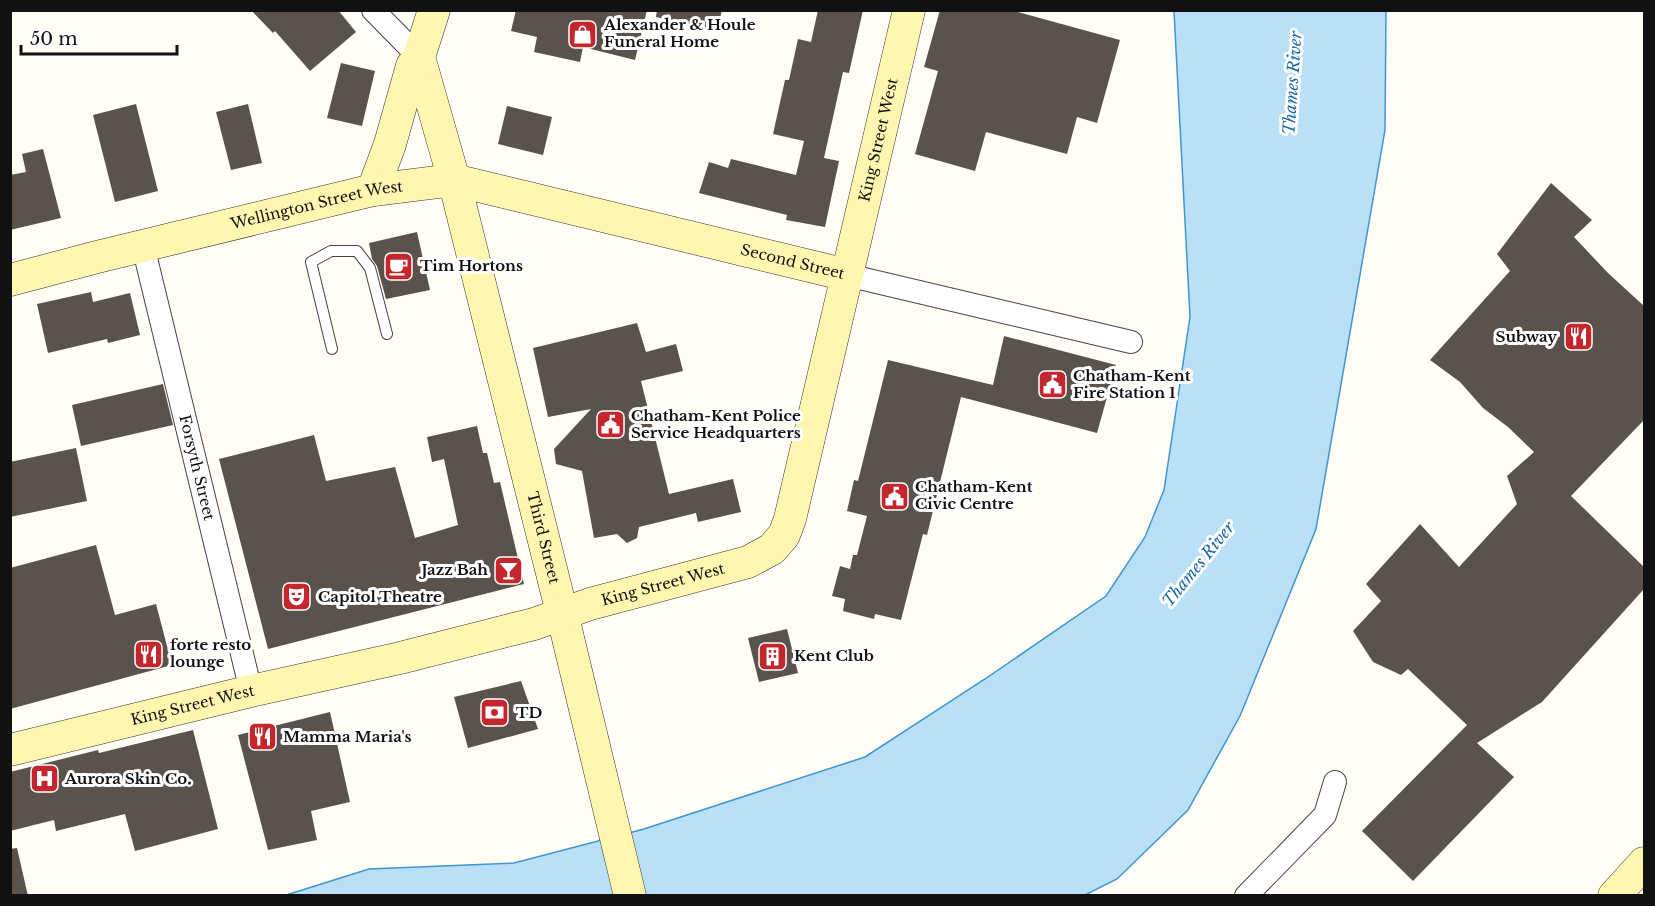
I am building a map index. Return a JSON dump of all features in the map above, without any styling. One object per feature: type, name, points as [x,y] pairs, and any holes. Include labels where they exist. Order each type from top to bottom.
[{"type":"street","points":[[373,10],[419,57],[454,180]]},
{"type":"street","points":[[373,190],[390,144],[412,66],[419,57],[434,10]]},
{"type":"street","name":"King Street West","points":[[10,750],[534,624],[562,613],[748,562],[772,549],[784,535],[791,512],[909,10]]},
{"type":"street","name":"Second Street","points":[[454,180],[1131,342]]},
{"type":"street","name":"Wellington Street West","points":[[10,280],[373,190],[454,180]]},
{"type":"street","name":"Third Street","points":[[454,180],[630,896]]},
{"type":"street","name":"Forsyth Street","points":[[143,246],[251,691]]},
{"type":"street","points":[[1246,896],[1325,815],[1335,782]]},
{"type":"street","points":[[1614,896],[1644,863]]},
{"type":"lane","points":[[332,349],[311,262],[331,251],[357,251],[370,268],[387,334]]},
{"type":"water","name":"Thames River","points":[[1174,11],[1386,11],[1385,130],[1316,529],[1240,716],[1188,810],[1117,879],[1083,896],[283,896],[369,869],[514,863],[644,829],[865,757],[985,679],[1106,596],[1145,537],[1164,490],[1190,317]]},
{"type":"building","points":[[251,10],[338,10],[356,32],[310,71],[275,31],[273,33]]},
{"type":"building","name":"Alexander & Houle Funeral Home","points":[[516,10],[647,10],[635,60],[583,47],[580,62],[534,52],[537,37],[511,31]]},
{"type":"building","points":[[657,10],[722,10],[717,31],[656,17]]},
{"type":"building","points":[[818,10],[863,10],[849,73],[843,72],[824,158],[839,161],[825,227],[786,220],[787,215],[699,193],[709,162],[728,168],[731,159],[796,175],[804,141],[773,134],[785,80],[789,80],[798,39],[811,42]]},
{"type":"building","points":[[940,10],[1011,10],[1120,40],[1097,123],[1077,117],[1067,154],[986,132],[975,171],[915,154],[938,71],[924,67]]},
{"type":"building","points":[[341,63],[375,71],[362,126],[327,118]]},
{"type":"building","points":[[136,104],[158,191],[115,202],[93,115]]},
{"type":"building","points":[[248,104],[262,163],[231,170],[216,112]]},
{"type":"building","points":[[507,106],[552,117],[543,155],[498,144]]},
{"type":"building","points":[[43,149],[61,218],[10,230],[10,175],[26,172],[22,154]]},
{"type":"building","points":[[1551,183],[1592,220],[1574,237],[1644,306],[1644,420],[1571,496],[1644,567],[1644,589],[1542,702],[1477,743],[1514,777],[1413,881],[1362,831],[1467,725],[1408,669],[1401,675],[1373,662],[1353,631],[1381,601],[1366,584],[1420,524],[1459,567],[1517,504],[1507,476],[1534,452],[1508,427],[1483,408],[1460,382],[1430,360],[1510,271],[1497,254]]},
{"type":"building","name":"Tim Hortons","points":[[417,232],[430,290],[386,299],[369,243]]},
{"type":"building","points":[[91,292],[93,302],[130,293],[140,335],[108,343],[107,339],[48,353],[37,304]]},
{"type":"building","name":"Chatham-Kent Police Service Headquarters","points":[[637,323],[646,352],[676,344],[683,371],[641,381],[669,494],[733,479],[741,512],[698,522],[696,513],[639,527],[637,538],[627,543],[617,534],[594,538],[582,471],[556,464],[554,449],[591,409],[548,417],[533,348]]},
{"type":"building","name":"Chatham-Kent Civic Centre","points":[[1004,336],[1116,365],[1097,433],[961,397],[927,535],[923,534],[901,620],[875,614],[874,619],[843,611],[845,599],[832,596],[840,566],[850,569],[853,555],[857,555],[867,516],[847,511],[854,480],[858,481],[888,360],[993,385]]},
{"type":"building","points":[[163,384],[173,425],[81,446],[72,405]]},
{"type":"building","points":[[477,426],[483,453],[487,453],[494,483],[500,482],[524,584],[268,649],[219,459],[314,435],[326,481],[395,467],[415,538],[458,525],[444,459],[432,462],[427,437]]},
{"type":"building","points":[[76,448],[87,501],[10,517],[10,462]]},
{"type":"building","points":[[96,545],[115,615],[156,604],[172,665],[10,709],[10,568]]},
{"type":"building","name":"Kent Club","points":[[787,629],[798,673],[759,682],[748,638]]},
{"type":"building","name":"TD","points":[[521,681],[538,729],[468,748],[454,697]]},
{"type":"building","points":[[330,712],[350,802],[311,811],[317,840],[268,850],[238,735]]},
{"type":"building","points":[[193,730],[218,829],[135,851],[125,814],[56,831],[54,820],[10,831],[10,772]]},
{"type":"building","points":[[17,848],[28,896],[10,896],[10,849]]},
{"type":"place","name":"Alexander & Houle Funeral Home","points":[[583,34]]},
{"type":"place","name":"Tim Hortons","points":[[399,266]]},
{"type":"place","name":"Subway","points":[[1578,337]]},
{"type":"place","name":"Chatham-Kent Fire Station 1","points":[[1052,385]]},
{"type":"place","name":"Chatham-Kent Police Service Headquarters","points":[[610,425]]},
{"type":"place","name":"Chatham-Kent Civic Centre","points":[[894,496]]},
{"type":"place","name":"Jazz Bah","points":[[509,570]]},
{"type":"place","name":"Capitol Theatre","points":[[297,597]]},
{"type":"place","name":"forte resto lounge","points":[[149,654]]},
{"type":"place","name":"Kent Club","points":[[773,656]]},
{"type":"place","name":"TD","points":[[495,713]]},
{"type":"place","name":"Mamma Maria's","points":[[262,737]]},
{"type":"place","name":"Aurora Skin Co.","points":[[44,779]]}]
